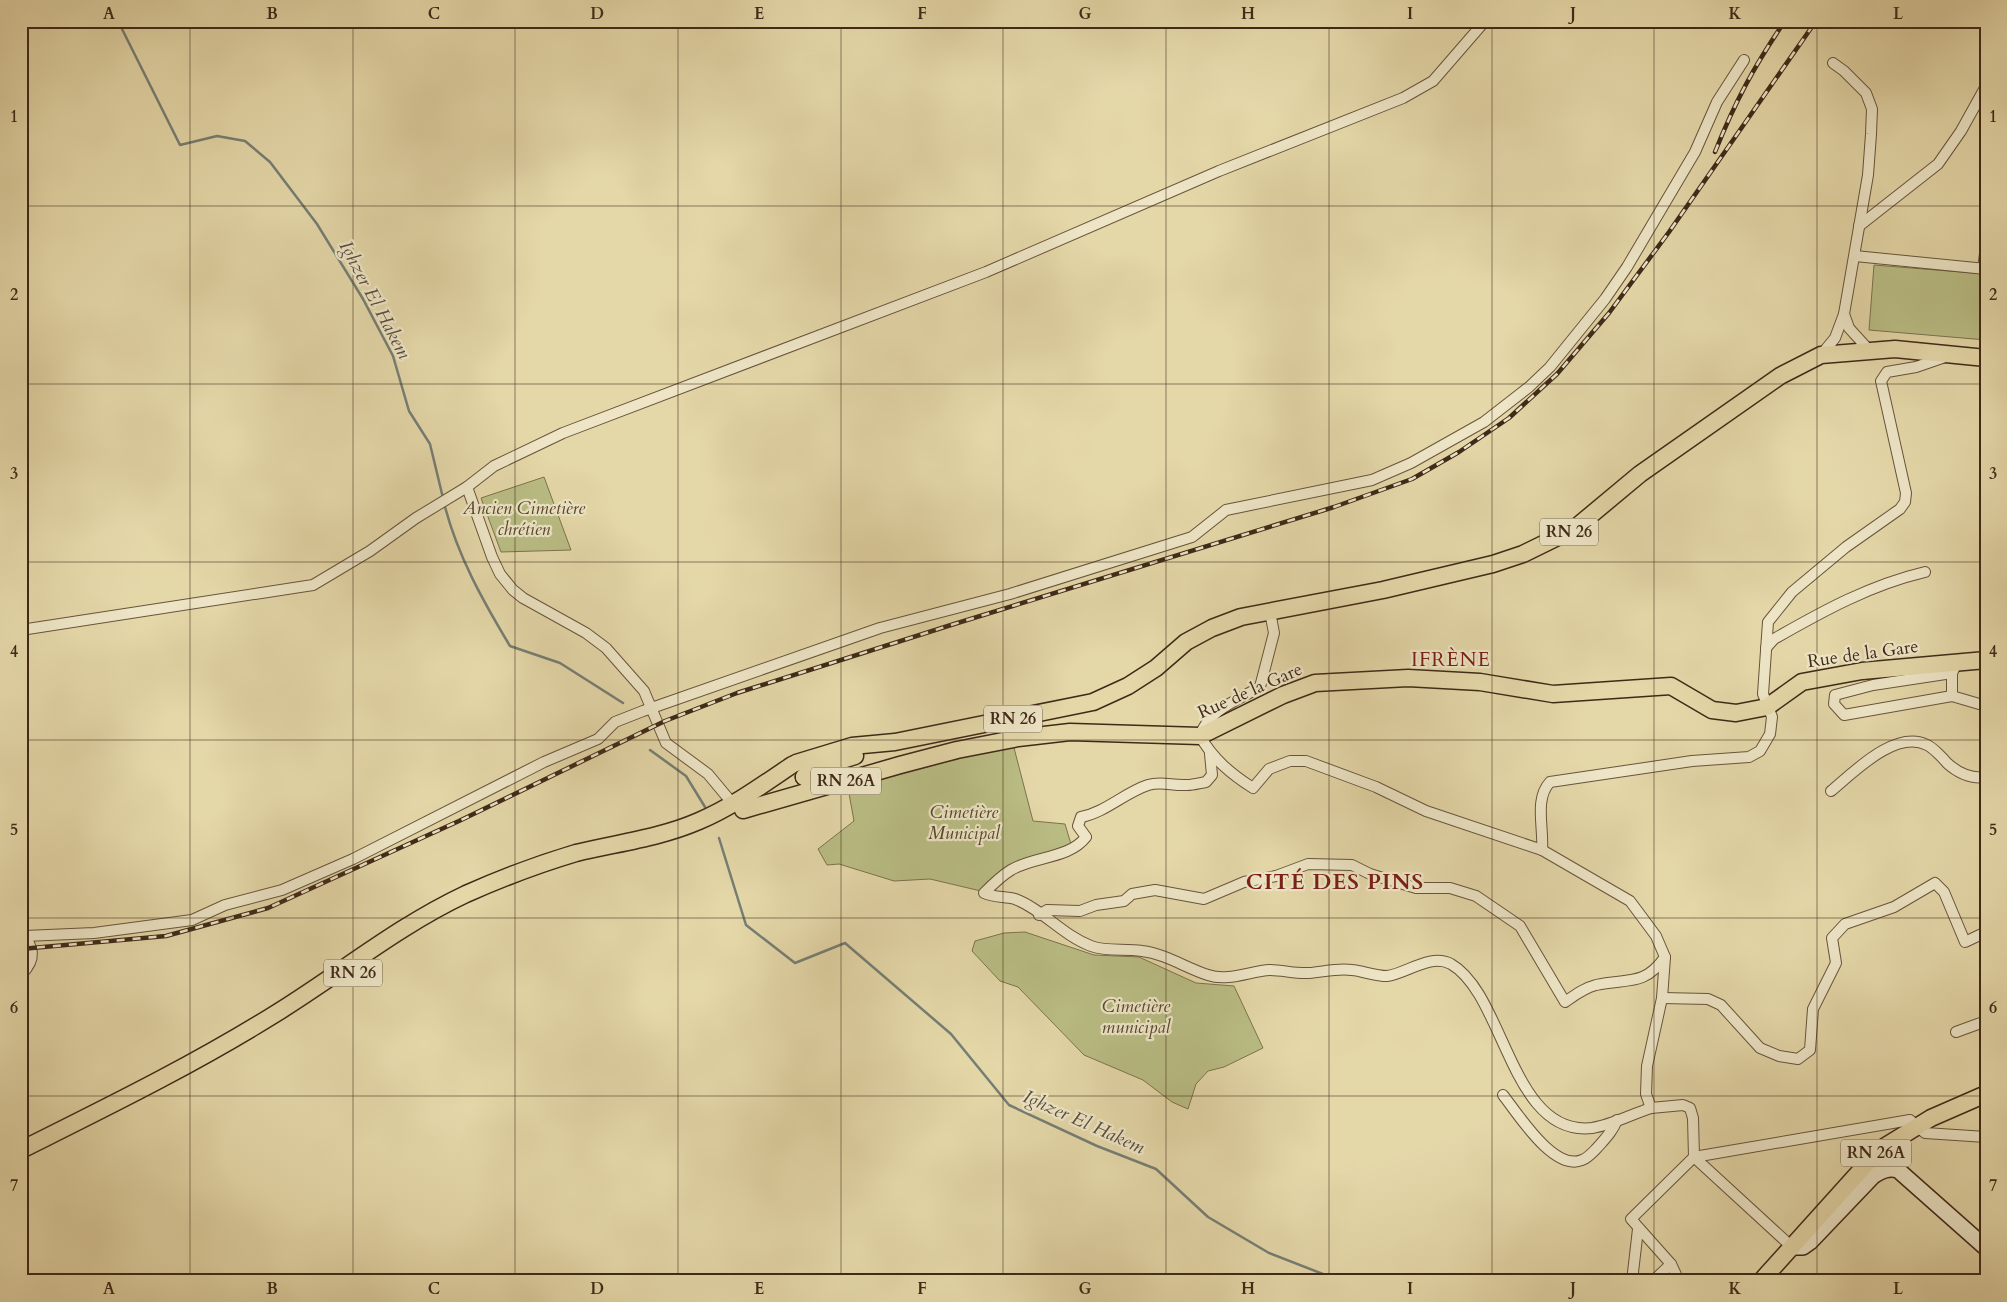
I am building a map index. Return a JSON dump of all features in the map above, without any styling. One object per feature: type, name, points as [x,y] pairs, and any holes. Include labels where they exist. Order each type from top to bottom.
[{"type":"main road","name":"RN 26","points":[[21,1161],[129,1108],[256,1037],[416,931],[506,887],[571,865],[684,838],[701,826],[798,771],[826,766],[895,742],[1093,702],[1128,686],[1156,668],[1186,642],[1212,628],[1240,617],[1383,590],[1492,564],[1549,543],[1574,529],[1640,474],[1780,376],[1821,355],[1895,349],[1986,358]]},
{"type":"main road","name":"Rue de la Gare","points":[[787,792],[820,787],[966,748],[1018,738],[1070,732],[1200,736],[1283,694],[1315,684],[1408,678],[1480,682],[1553,694],[1671,686],[1712,710],[1736,713],[1766,707],[1802,682],[1862,671],[1955,667],[1986,660]]},
{"type":"main road","points":[[798,771],[827,778],[875,767],[900,765]]},
{"type":"main road","points":[[732,809],[787,792],[798,771]]},
{"type":"main road","points":[[798,771],[808,785],[820,787]]},
{"type":"main road","name":"RN 26","points":[[21,1150],[134,1095],[244,1033],[303,996],[400,929],[452,901],[539,865],[701,826]]},
{"type":"main road","name":"RN 26A","points":[[1761,1281],[1874,1154],[1914,1122],[1986,1094]]},
{"type":"street","points":[[21,630],[313,585],[370,551],[416,518],[467,487],[494,466],[563,433],[986,272],[1219,171],[1403,98],[1433,81],[1485,21]]},
{"type":"street","points":[[23,933],[94,933],[192,920],[225,905],[282,890],[353,859],[544,762],[598,739],[615,722],[880,628],[1010,594],[1192,537],[1226,510],[1372,480],[1411,462],[1484,422],[1516,398],[1550,367],[1570,345],[1609,293],[1695,152],[1717,102],[1744,60]]},
{"type":"street","points":[[1821,355],[1835,338],[1844,314],[1868,175],[1872,109],[1866,93],[1833,63]]},
{"type":"street","points":[[1859,226],[1938,164],[1961,131],[1986,86]]},
{"type":"street","points":[[1855,256],[1984,269],[1986,246]]},
{"type":"street","points":[[1844,314],[1849,328],[1869,350]]},
{"type":"street","points":[[1542,850],[1541,796],[1550,782],[1692,761],[1748,757],[1760,751],[1770,734],[1772,718],[1762,694],[1768,622],[1777,608],[1792,592],[1846,546],[1900,509],[1905,502],[1906,493],[1881,381],[1883,376],[1887,372],[1916,367],[1953,354]]},
{"type":"street","points":[[467,487],[492,557],[500,574],[513,590],[531,603],[586,633],[606,648],[644,691],[666,743],[708,774],[732,809]]},
{"type":"street","points":[[1766,648],[1774,639],[1835,604],[1894,579],[1925,572]]},
{"type":"street","points":[[1270,612],[1274,633],[1260,687],[1212,714],[1204,723],[1200,736],[1210,754],[1234,776],[1253,788],[1269,769],[1278,764],[1290,761],[1306,761],[1376,787],[1426,811],[1542,850],[1630,901],[1640,911],[1656,936],[1665,957],[1662,998],[1646,1066],[1646,1094],[1651,1108]]},
{"type":"street","points":[[1952,696],[1955,667],[1835,695],[1834,704],[1844,715],[1952,696],[1986,706]]},
{"type":"street","points":[[1831,791],[1877,754],[1898,743],[1928,745],[1960,773],[1970,777],[1986,778]]},
{"type":"street","points":[[1210,754],[1212,775],[1206,782],[1186,785],[1163,782],[1149,784],[1130,792],[1093,815],[1081,817],[1078,826],[1086,837],[1080,844],[1069,851],[1011,869],[984,893],[1013,899],[1030,906],[1068,936],[1094,947],[1143,951],[1180,962],[1208,976],[1224,978],[1270,970],[1309,973],[1351,970],[1387,976],[1422,964],[1449,963],[1472,984],[1524,1086],[1538,1107],[1560,1121],[1573,1126],[1589,1128],[1605,1125],[1651,1108],[1683,1105],[1690,1108],[1693,1118],[1694,1157],[1792,1247],[1802,1247],[1810,1242],[1873,1176],[1883,1170],[1893,1168],[1898,1170],[1986,1248]]},
{"type":"street","points":[[1039,914],[1047,910],[1080,910],[1124,900],[1132,894],[1155,890],[1204,899],[1244,882],[1276,876],[1308,864],[1325,863],[1352,865],[1370,874],[1416,888],[1450,888],[1476,896],[1520,926],[1565,1002],[1580,992],[1594,986],[1645,978],[1665,957]]},
{"type":"street","points":[[1662,998],[1708,998],[1721,1005],[1760,1048],[1779,1056],[1798,1059],[1810,1050],[1813,1009],[1836,963],[1832,938],[1845,924],[1894,907],[1935,884],[1944,892],[1965,942],[1986,932]]},
{"type":"street","points":[[21,975],[31,963],[33,955],[33,948],[23,933]]},
{"type":"street","points":[[1956,1032],[1986,1021]]},
{"type":"street","points":[[1503,1095],[1541,1143],[1560,1157],[1576,1162],[1589,1156],[1614,1128],[1617,1120]]},
{"type":"street","points":[[1679,1281],[1671,1264],[1631,1220],[1694,1157],[1914,1122],[1925,1133],[1986,1137]]},
{"type":"street","points":[[1632,1281],[1638,1229]]},
{"type":"street","points":[[1653,1281],[1671,1264]]},
{"type":"green space","points":[[1874,265],[1986,274],[1986,340],[1869,330]]},
{"type":"green space","name":"Ancien Cimetière chrétien","points":[[544,477],[571,550],[501,552],[481,498]]},
{"type":"green space","name":"Cimetière Municipal","points":[[1013,744],[1033,821],[1065,824],[1071,844],[1038,856],[981,891],[930,879],[894,881],[839,864],[827,865],[818,849],[854,821],[848,788]]},
{"type":"green space","name":"Cimetière municipal","points":[[1025,932],[1094,955],[1139,957],[1196,983],[1234,986],[1263,1048],[1224,1067],[1208,1071],[1196,1084],[1188,1109],[1172,1102],[1143,1080],[1084,1055],[1018,987],[1000,981],[972,951],[975,941],[1004,933]]},
{"type":"waterway","name":"Ighzer El Hakem","points":[[118,21],[180,145],[217,136],[245,141],[270,162],[317,224],[363,299],[393,356],[409,411],[430,444],[443,498]]},
{"type":"waterway","name":"Ighzer El Hakem","points":[[444,503],[463,559],[510,646],[560,663],[623,703]]},
{"type":"waterway","name":"Ighzer El Hakem","points":[[650,750],[686,776],[705,807]]},
{"type":"waterway","name":"Ighzer El Hakem","points":[[719,838],[746,925],[795,963],[845,943],[951,1034],[1009,1105],[1097,1146],[1156,1169],[1208,1217],[1269,1253],[1341,1281]]},
{"type":"railway","points":[[1715,152],[1746,85],[1785,21]]},
{"type":"railway","points":[[21,949],[166,936],[268,908],[459,821],[665,721],[737,693],[1334,507],[1412,479],[1459,452],[1509,418],[1557,374],[1609,313],[1669,232],[1816,21]]},
{"type":"district","name":"IFRÈNE","points":[[1451,659]]},
{"type":"district","name":"CITÉ DES PINS","points":[[1335,882]]}]
